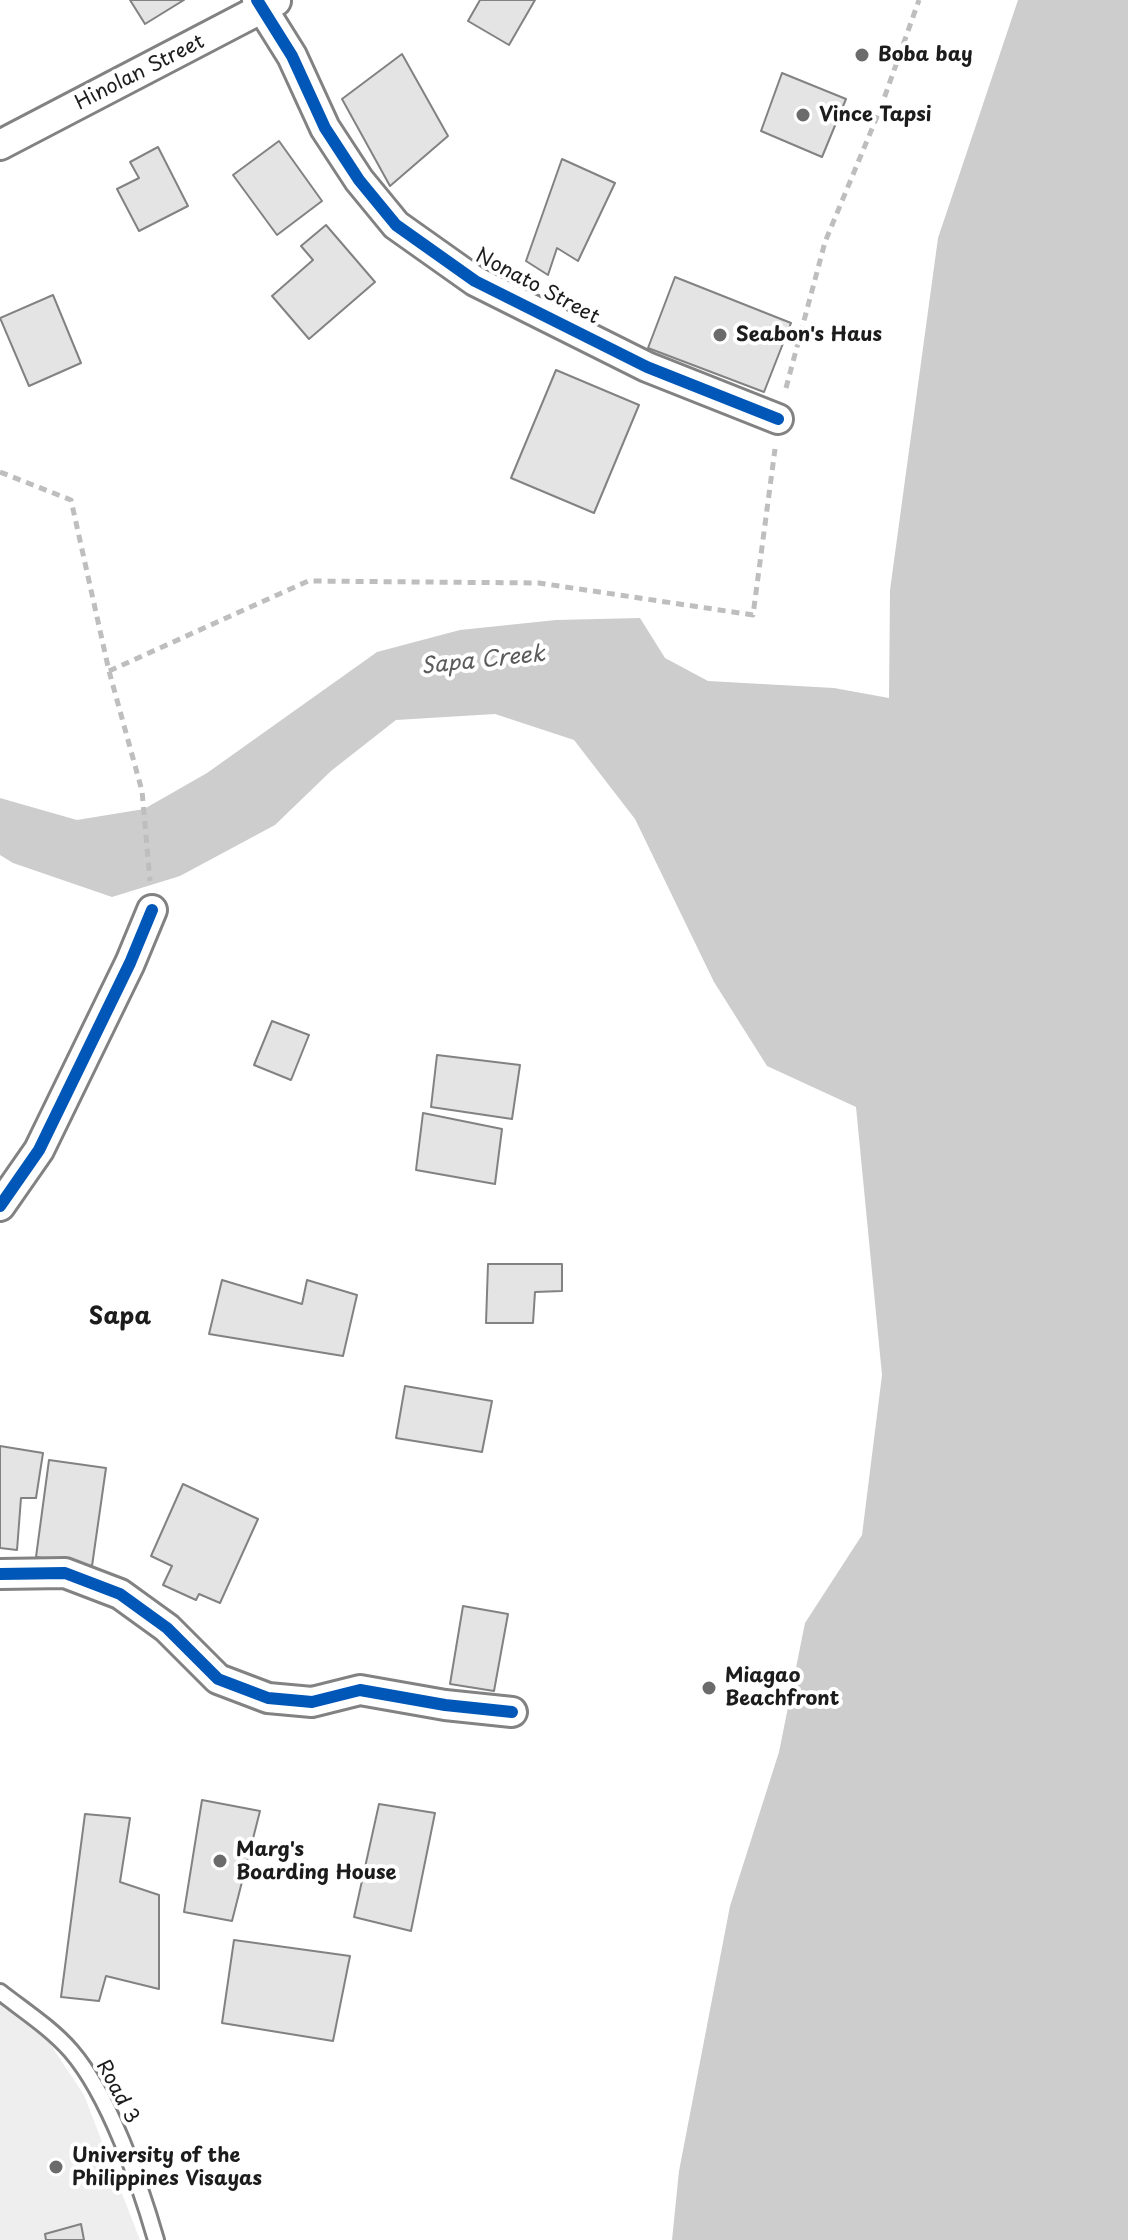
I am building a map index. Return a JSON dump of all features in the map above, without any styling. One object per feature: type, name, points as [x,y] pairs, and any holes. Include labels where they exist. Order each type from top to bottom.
[{"type":"street","name":"Nonato Street","points":[[266,3],[325,128],[359,180],[396,225],[475,281],[647,367],[778,419]]},
{"type":"street","name":"Hinolan Street","points":[[0,145],[266,3]]},
{"type":"street","points":[[0,1206],[39,1150],[130,963],[152,910]]},
{"type":"street","points":[[0,1574],[65,1573],[120,1594],[167,1628],[218,1679],[268,1698],[312,1702],[360,1690],[445,1705],[512,1712]]},
{"type":"lane","name":"Road 3","points":[[0,1992],[70,2050],[90,2079],[130,2162],[156,2240]]},
{"type":"path","points":[[109,671],[308,581],[539,583],[753,615],[778,419],[825,242],[881,107],[919,0]]},
{"type":"path","points":[[0,472],[71,500],[109,671],[142,791],[152,910]]},
{"type":"shaded area","name":"University of the Philippines Visayas","points":[[0,1997],[43,2033],[84,2095],[140,2240],[0,2240]]},
{"type":"water","name":"Sapa Creek","points":[[1018,0],[1128,0],[1128,2240],[672,2240],[679,2171],[730,1906],[779,1752],[805,1623],[862,1535],[882,1375],[856,1107],[767,1066],[714,982],[635,819],[574,740],[495,714],[396,720],[331,771],[275,825],[180,876],[112,897],[13,863],[0,855],[0,798],[77,820],[144,809],[207,773],[377,652],[460,630],[556,620],[640,618],[665,658],[708,681],[834,688],[889,698],[890,590],[938,238]]},
{"type":"building","points":[[130,0],[184,0],[145,24]]},
{"type":"building","points":[[480,0],[535,0],[509,45],[468,21]]},
{"type":"building","points":[[402,54],[448,136],[390,186],[342,99]]},
{"type":"building","name":"Vince Tapsi","points":[[782,73],[846,99],[822,157],[761,131]]},
{"type":"building","points":[[279,141],[322,201],[277,235],[233,175]]},
{"type":"building","points":[[158,147],[188,206],[139,231],[117,189],[139,178],[130,162]]},
{"type":"building","points":[[562,159],[615,183],[578,261],[557,248],[548,275],[526,261]]},
{"type":"building","points":[[326,225],[375,282],[309,339],[272,296],[313,260],[301,246]]},
{"type":"building","name":"Seabon's Haus","points":[[675,277],[791,323],[764,392],[648,348]]},
{"type":"building","points":[[53,295],[81,363],[29,386],[0,318]]},
{"type":"building","points":[[556,370],[639,405],[594,513],[511,478]]},
{"type":"building","points":[[272,1021],[309,1035],[291,1080],[254,1065]]},
{"type":"building","points":[[437,1055],[520,1065],[512,1119],[431,1107]]},
{"type":"building","points":[[423,1113],[502,1129],[495,1184],[416,1170]]},
{"type":"building","points":[[488,1264],[562,1264],[562,1291],[535,1292],[533,1323],[486,1323]]},
{"type":"building","points":[[222,1280],[302,1304],[307,1280],[357,1295],[343,1356],[209,1334]]},
{"type":"building","points":[[405,1386],[492,1401],[482,1452],[396,1438]]},
{"type":"building","points":[[0,1446],[43,1453],[36,1498],[21,1498],[17,1550],[0,1548]]},
{"type":"building","points":[[49,1460],[106,1468],[92,1566],[36,1557]]},
{"type":"building","points":[[183,1484],[258,1519],[220,1603],[199,1594],[196,1600],[163,1585],[172,1566],[151,1556]]},
{"type":"building","points":[[463,1606],[508,1614],[494,1691],[450,1684]]},
{"type":"building","name":"Marg's Boarding House","points":[[202,1800],[260,1811],[232,1921],[184,1912]]},
{"type":"building","points":[[379,1804],[435,1813],[411,1931],[354,1917]]},
{"type":"building","points":[[85,1814],[130,1818],[120,1882],[159,1895],[159,1989],[106,1976],[99,2001],[61,1997]]},
{"type":"building","points":[[234,1940],[350,1956],[333,2041],[222,2023]]},
{"type":"building","points":[[81,2224],[84,2240],[46,2240],[45,2234]]},
{"type":"cycle path","points":[[257,0],[292,56],[325,128],[359,180],[396,225],[475,281],[647,367],[778,419]]},
{"type":"cycle path","points":[[0,1206],[39,1150],[130,963],[152,910]]},
{"type":"cycle path","points":[[0,1574],[65,1573],[120,1594],[167,1628],[218,1679],[268,1698],[312,1702],[360,1690],[445,1705],[512,1712]]},
{"type":"place","name":"Boba bay","points":[[862,55]]},
{"type":"place","name":"Vince Tapsi","points":[[803,115]]},
{"type":"place","name":"Seabon's Haus","points":[[720,335]]},
{"type":"place","name":"Miagao Beachfront","points":[[709,1688]]},
{"type":"place","name":"Marg's Boarding House","points":[[220,1861]]},
{"type":"place","name":"University of the Philippines Visayas","points":[[56,2167]]},
{"type":"district","name":"Sapa","points":[[120,1317]]}]
